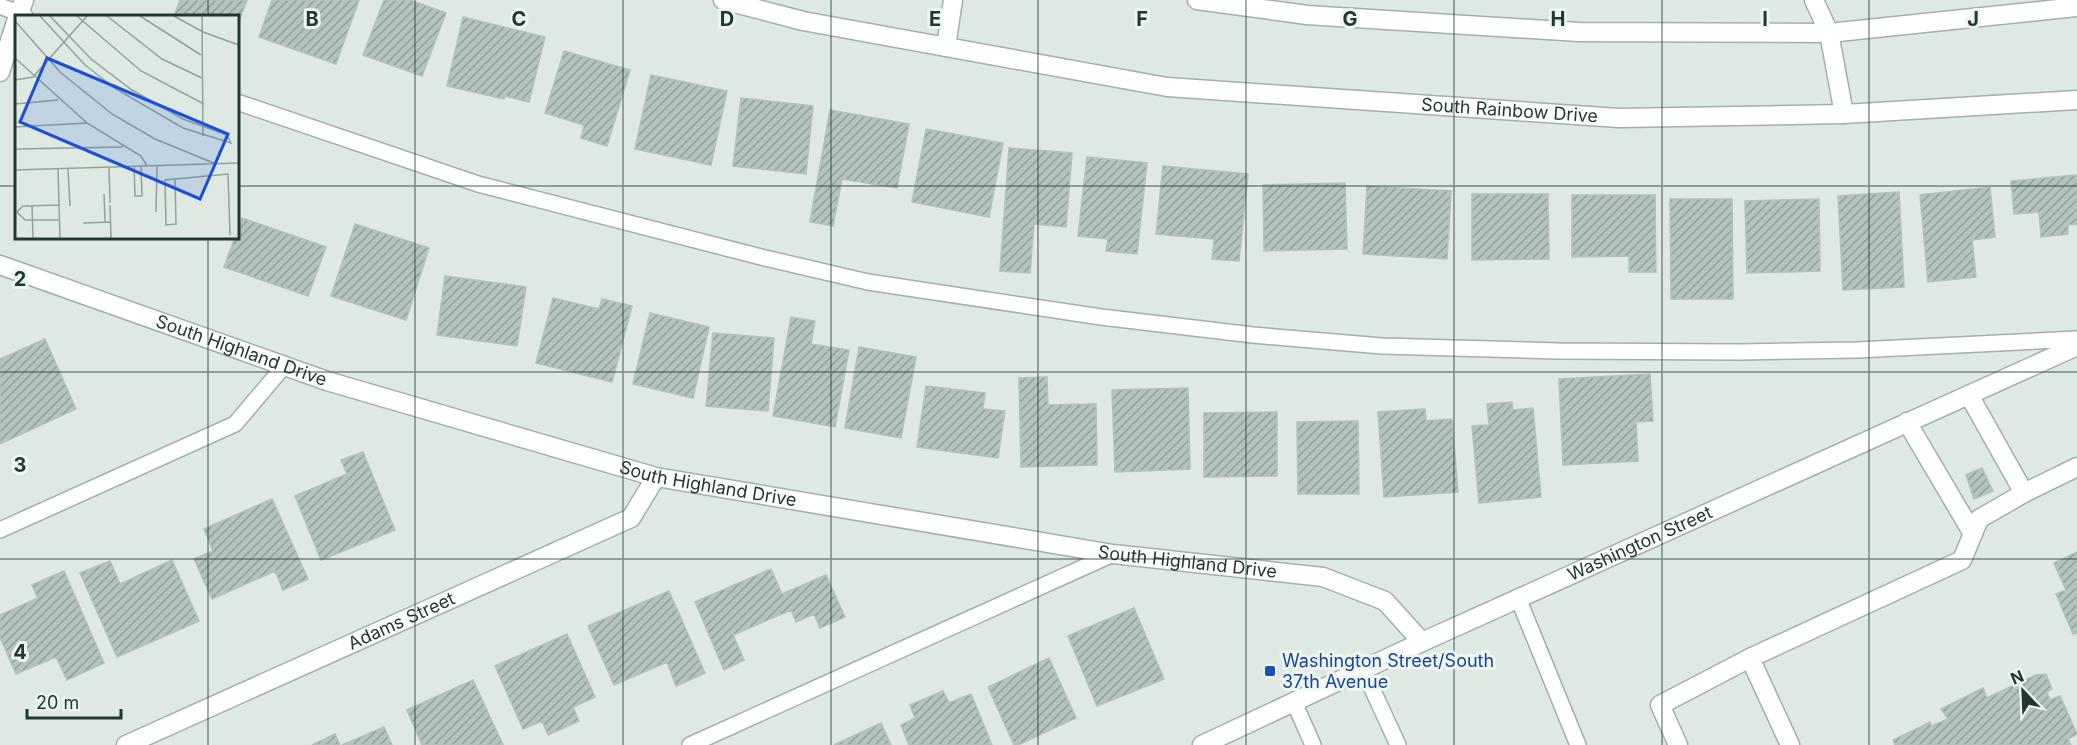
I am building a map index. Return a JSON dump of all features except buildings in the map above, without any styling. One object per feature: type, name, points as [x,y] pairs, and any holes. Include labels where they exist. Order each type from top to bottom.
[{"type":"street","name":"South Rainbow Drive","points":[[723,0],[803,21],[1167,87],[1619,118],[1844,114],[2077,100]]},
{"type":"street","points":[[946,47],[953,0]]},
{"type":"street","points":[[1197,0],[1307,15],[1579,32],[1829,33],[2077,8]]},
{"type":"street","points":[[1814,0],[1829,33],[1844,114]]},
{"type":"street","points":[[0,72],[15,31]]},
{"type":"street","name":"South Highland Drive","points":[[0,265],[327,381],[656,477],[1113,554],[1323,577],[1386,601],[1422,642]]},
{"type":"street","name":"Washington Street","points":[[1202,745],[1518,598],[2077,346]]},
{"type":"street","points":[[1969,395],[2024,493]]},
{"type":"street","points":[[1907,422],[1973,534]]},
{"type":"street","points":[[1678,745],[1660,705],[1750,658],[1962,560],[1979,519],[2024,493],[2077,467]]},
{"type":"street","name":"Adams Street","points":[[126,745],[631,518],[656,477]]},
{"type":"street","points":[[1750,658],[1790,745]]},
{"type":"lane","points":[[0,6],[21,14]]},
{"type":"lane","points":[[238,102],[478,184],[761,258],[868,282],[1101,317],[1253,335],[1382,346],[1558,351],[1845,351],[2077,339]]},
{"type":"lane","points":[[0,530],[235,424],[285,365]]},
{"type":"lane","points":[[690,745],[1113,554]]},
{"type":"lane","points":[[1518,598],[1578,745]]},
{"type":"lane","points":[[1363,669],[1398,745]]},
{"type":"lane","points":[[1294,702],[1313,745]]},
{"type":"place","name":"Washington Street/South 37th Avenue","points":[[1270,671]]}]
